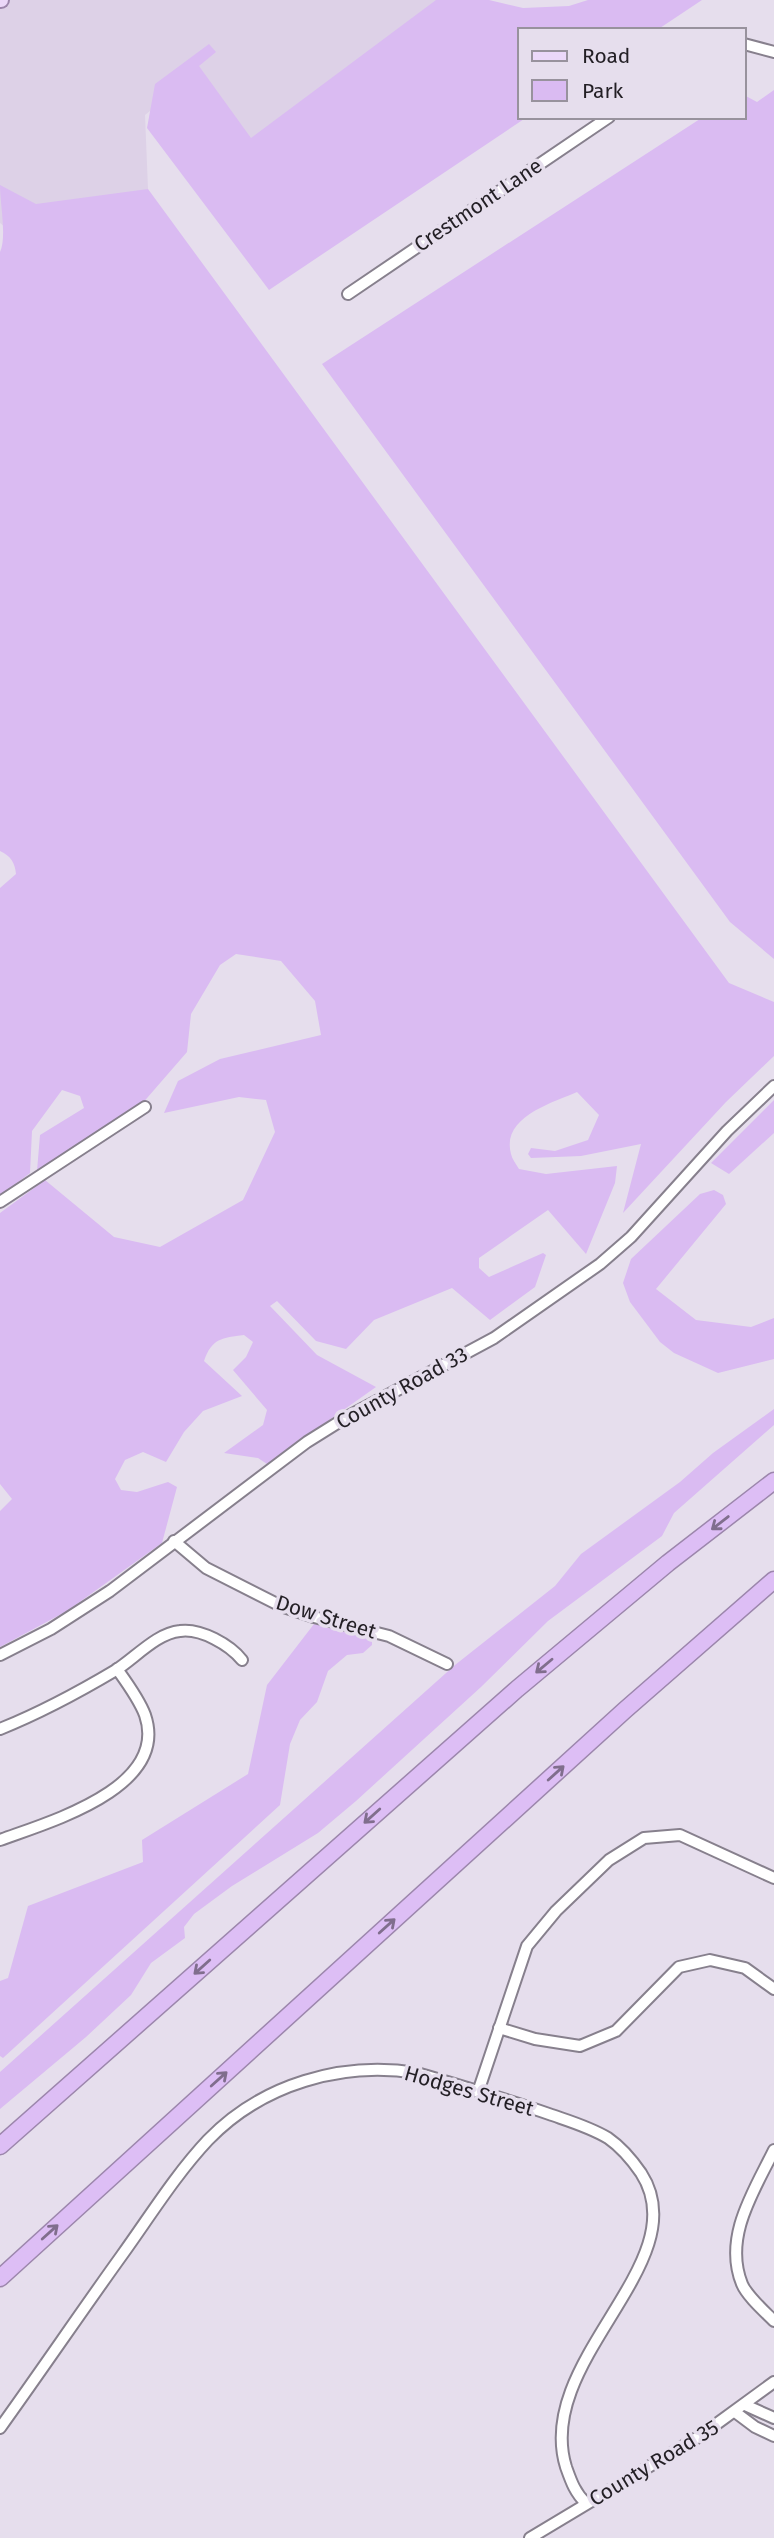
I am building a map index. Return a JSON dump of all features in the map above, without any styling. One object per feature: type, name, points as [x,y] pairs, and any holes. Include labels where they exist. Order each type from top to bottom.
[{"type":"highway","points":[[0,2146],[517,1689],[658,1571],[774,1481]]},
{"type":"highway","points":[[0,2278],[625,1710],[774,1580]]},
{"type":"street","points":[[746,45],[774,52]]},
{"type":"street","name":"Crestmont Lane","points":[[348,294],[606,119]]},
{"type":"street","name":"County Road 33","points":[[0,1655],[83,1609],[145,1566],[174,1541],[307,1442],[347,1417],[494,1338],[600,1264],[631,1237],[727,1131],[774,1086]]},
{"type":"street","points":[[0,1202],[145,1107]]},
{"type":"street","name":"Dow Street","points":[[174,1541],[215,1573],[281,1606],[389,1636],[447,1664]]},
{"type":"street","points":[[0,1729],[68,1697],[117,1669],[161,1638],[183,1630],[218,1642],[233,1650],[242,1660]]},
{"type":"street","points":[[0,1840],[102,1796],[125,1782],[138,1768],[145,1751],[147,1724],[141,1706],[117,1669]]},
{"type":"street","points":[[478,2092],[527,1946],[556,1911],[609,1860],[644,1838],[680,1835],[774,1878]]},
{"type":"street","points":[[499,2028],[535,2039],[580,2046],[617,2031],[679,1967],[710,1960],[746,1968],[774,1989]]},
{"type":"street","name":"Hodges Street","points":[[0,2428],[185,2166],[215,2134],[244,2110],[288,2087],[331,2073],[374,2069],[417,2073],[575,2123],[608,2138],[637,2167],[652,2197],[653,2219],[646,2253],[581,2367],[565,2410],[562,2429],[564,2460],[578,2496],[586,2503]]},
{"type":"street","points":[[774,2150],[740,2221],[734,2252],[742,2286],[774,2321]]},
{"type":"street","name":"County Road 35","points":[[530,2538],[700,2436],[774,2382]]},
{"type":"street","points":[[740,2409],[774,2418]]},
{"type":"street","points":[[740,2409],[755,2427],[774,2436]]},
{"type":"shaded area","points":[[0,0],[458,0],[252,151],[192,77],[145,115],[148,189],[30,247],[0,223]]},
{"type":"green space","points":[[436,0],[489,0],[523,8],[569,6],[588,0],[702,0],[660,28],[518,28],[518,119],[524,119],[269,290],[147,128],[155,84],[209,44],[216,52],[199,66],[251,138]]},
{"type":"green space","points":[[774,90],[774,959],[730,922],[322,364],[700,119],[746,119],[746,96],[757,102]]},
{"type":"green space","points":[[0,185],[36,204],[148,189],[729,983],[774,1002],[774,1056],[726,1102],[623,1213],[641,1144],[581,1156],[531,1158],[528,1154],[531,1148],[555,1151],[588,1140],[599,1115],[577,1092],[542,1107],[521,1121],[510,1141],[512,1156],[519,1169],[546,1174],[617,1166],[615,1183],[586,1254],[548,1210],[479,1258],[479,1268],[489,1277],[543,1253],[546,1255],[535,1287],[490,1320],[452,1288],[374,1320],[346,1349],[316,1341],[277,1301],[270,1306],[317,1355],[376,1387],[267,1464],[258,1458],[224,1453],[263,1425],[267,1410],[233,1370],[246,1357],[253,1342],[244,1335],[224,1338],[214,1343],[204,1361],[242,1396],[203,1411],[184,1432],[166,1462],[143,1452],[125,1460],[115,1479],[121,1490],[137,1492],[168,1482],[177,1487],[162,1543],[67,1611],[0,1647],[0,1511],[12,1499],[0,1484],[0,1213],[45,1180],[114,1237],[160,1247],[243,1200],[275,1132],[266,1100],[239,1097],[164,1113],[178,1081],[220,1059],[321,1035],[315,1001],[281,961],[236,954],[220,965],[191,1014],[187,1052],[141,1105],[37,1171],[40,1135],[84,1108],[80,1096],[62,1090],[32,1131],[30,1173],[0,1196],[0,888],[16,874],[12,860],[0,851],[0,252],[3,229]]},
{"type":"green space","points":[[774,1100],[774,1133],[729,1174],[711,1163]]},
{"type":"green space","points":[[714,1190],[723,1195],[726,1204],[656,1289],[696,1320],[751,1327],[774,1318],[774,1359],[718,1373],[674,1353],[660,1342],[630,1302],[623,1283],[631,1259],[700,1194]]},
{"type":"green space","points":[[774,1409],[774,1425],[674,1513],[662,1536],[548,1621],[481,1687],[318,1833],[232,1886],[194,1914],[184,1927],[185,1938],[151,1963],[131,1995],[86,2037],[0,2109],[0,2072],[455,1665],[555,1586],[581,1554]]},
{"type":"green space","points":[[314,1624],[372,1637],[372,1645],[363,1653],[347,1655],[328,1671],[317,1702],[300,1720],[290,1744],[280,1805],[3,2058],[0,2056],[0,1981],[8,1978],[28,1906],[143,1862],[142,1840],[248,1774],[267,1685]]}]
